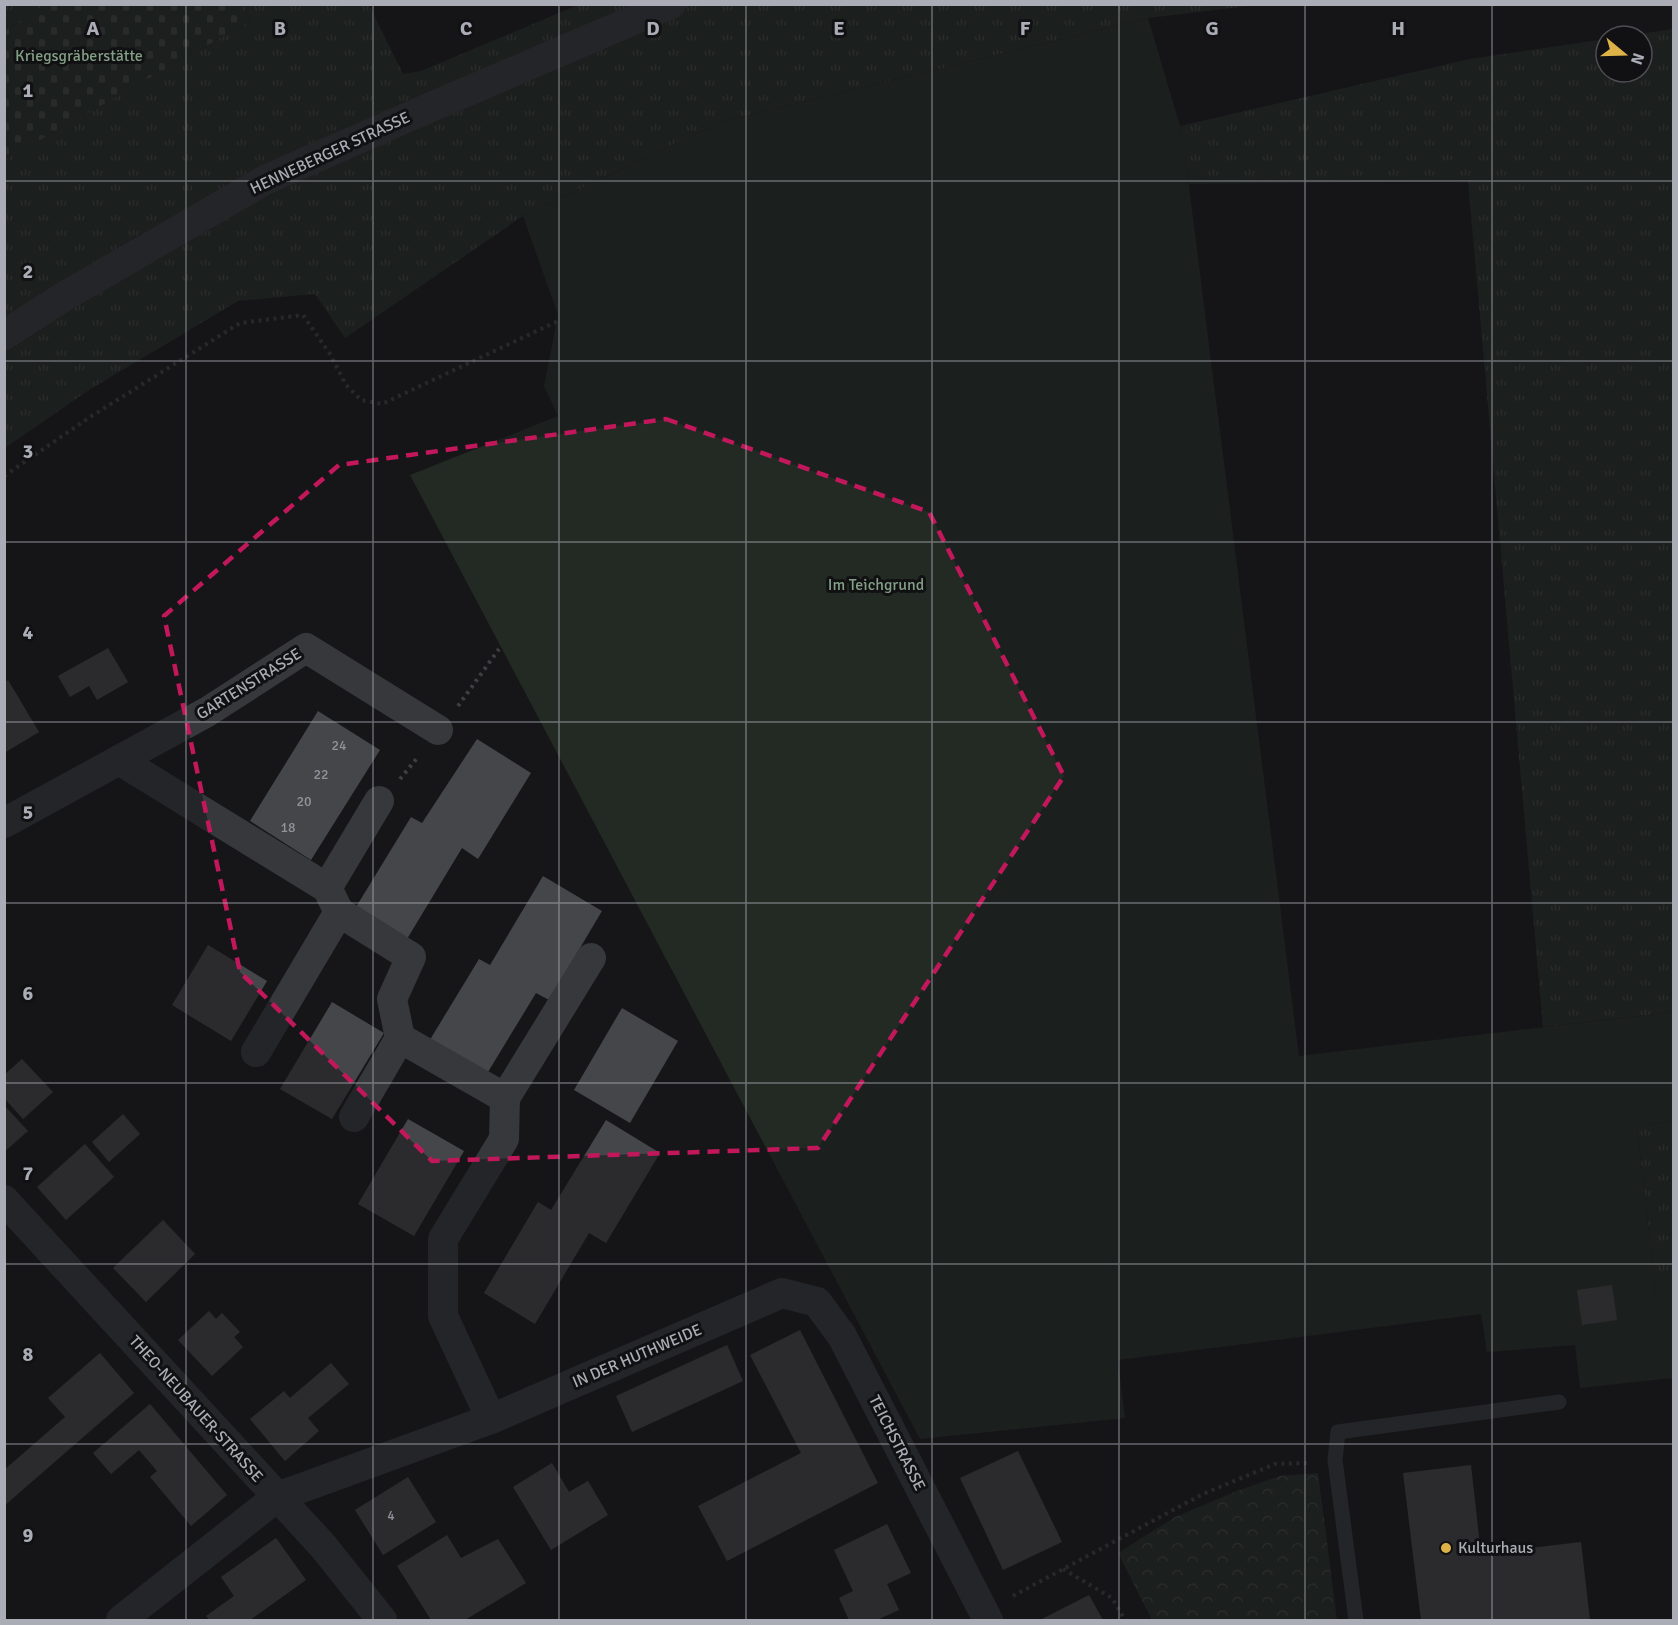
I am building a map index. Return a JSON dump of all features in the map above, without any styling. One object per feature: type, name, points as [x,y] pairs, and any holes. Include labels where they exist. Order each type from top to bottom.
[{"type":"street","name":"HENNEBERGER STRASSE","points":[[4,335],[65,296],[266,180],[671,4]]},
{"type":"street","name":"GARTENSTRASSE","points":[[4,823],[207,712],[306,648],[438,730]]},
{"type":"street","points":[[119,760],[333,900],[411,957],[392,999],[400,1038],[354,1117]]},
{"type":"street","points":[[256,1052],[333,900],[379,801]]},
{"type":"street","points":[[491,1419],[443,1316],[443,1239],[504,1139],[505,1098],[591,958]]},
{"type":"street","points":[[400,1038],[505,1098]]},
{"type":"street","name":"THEO-NEUBAUER-STRASSE","points":[[4,1200],[322,1546],[382,1620]]},
{"type":"street","name":"IN DER HUTHWEIDE","points":[[121,1620],[277,1497],[491,1419],[782,1293]]},
{"type":"street","name":"TEICHSTRASSE","points":[[782,1293],[817,1302],[842,1336],[986,1616]]},
{"type":"lane","points":[[1356,1620],[1335,1460],[1338,1432],[1558,1402]]},
{"type":"path","points":[[4,476],[87,419],[240,323],[303,315],[330,354],[346,386],[361,400],[382,404],[558,321]]},
{"type":"path","points":[[467,695],[499,649]]},
{"type":"path","points":[[986,1616],[1063,1569],[1203,1494],[1275,1464],[1335,1460]]},
{"type":"path","points":[[1063,1569],[1112,1598],[1125,1620]]},
{"type":"highlighted area","points":[[666,419],[929,512],[1064,776],[818,1148],[432,1161],[240,972],[164,616],[339,465]]},
{"type":"green space","points":[[5,5],[44,5],[5,31]]},
{"type":"green space","name":"Kriegsgräberstätte","points":[[44,5],[243,5],[250,21],[5,160],[5,31]]},
{"type":"green space","points":[[243,5],[369,5],[403,74],[421,71],[578,5],[1257,5],[1148,18],[721,122],[523,216],[345,338],[315,294],[238,301],[89,390],[5,448],[4,160],[250,21]]},
{"type":"green space","name":"Im Teichgrund","points":[[1148,18],[1180,126],[1185,155],[1299,1056],[1673,1012],[1673,1120],[1637,1127],[1656,1293],[1673,1292],[1673,1378],[1580,1388],[1575,1345],[1487,1352],[1481,1314],[1118,1360],[1125,1418],[920,1439],[410,475],[558,416],[544,386],[558,315],[523,216],[721,122]]},
{"type":"green space","points":[[1673,29],[1673,1012],[1543,1027],[1468,181],[1189,184],[1180,126],[1470,59],[1594,41],[1594,84],[1654,84],[1654,32]]},
{"type":"green space","points":[[1673,1120],[1673,1292],[1656,1294],[1637,1127]]},
{"type":"green space","points":[[1318,1473],[1337,1620],[1152,1620],[1118,1553],[1175,1517],[1237,1491],[1280,1476]]},
{"type":"building","points":[[108,648],[128,682],[97,700],[89,686],[70,697],[58,676]]},
{"type":"building","points":[[8,680],[39,732],[4,753],[4,683]]},
{"type":"building","points":[[318,711],[380,750],[311,860],[250,821]]},
{"type":"building","points":[[477,739],[531,773],[478,859],[462,848],[407,939],[356,907],[411,817],[422,823]]},
{"type":"building","points":[[543,876],[602,911],[549,1000],[536,993],[485,1077],[428,1043],[479,959],[490,965]]},
{"type":"building","points":[[208,945],[267,981],[231,1041],[172,1005]]},
{"type":"building","points":[[332,1002],[384,1033],[332,1119],[280,1089]]},
{"type":"building","points":[[622,1008],[678,1041],[630,1123],[574,1090]]},
{"type":"building","points":[[22,1059],[53,1092],[23,1119],[4,1098],[4,1075]]},
{"type":"building","points":[[4,1105],[28,1131],[4,1152]]},
{"type":"building","points":[[123,1114],[140,1134],[109,1162],[92,1142]]},
{"type":"building","points":[[408,1119],[464,1151],[414,1236],[358,1204]]},
{"type":"building","points":[[606,1120],[660,1153],[606,1243],[589,1233],[535,1324],[484,1293],[538,1202],[551,1210]]},
{"type":"building","points":[[85,1144],[114,1177],[66,1220],[37,1187]]},
{"type":"building","points":[[163,1220],[195,1254],[146,1302],[113,1268]]},
{"type":"building","points":[[1612,1285],[1617,1320],[1582,1325],[1577,1290]]},
{"type":"building","points":[[209,1311],[216,1319],[222,1313],[240,1332],[234,1337],[243,1347],[212,1376],[178,1340]]},
{"type":"building","points":[[800,1330],[878,1483],[727,1561],[698,1506],[801,1453],[750,1355]]},
{"type":"building","points":[[727,1345],[743,1381],[632,1432],[616,1396]]},
{"type":"building","points":[[100,1353],[134,1393],[4,1506],[4,1470],[65,1417],[48,1398]]},
{"type":"building","points":[[331,1363],[349,1384],[308,1418],[319,1431],[285,1461],[250,1419],[284,1391],[290,1398]]},
{"type":"building","points":[[150,1404],[227,1495],[191,1526],[150,1477],[157,1471],[139,1450],[111,1474],[93,1453]]},
{"type":"building","points":[[1018,1451],[1062,1542],[1003,1570],[960,1478]]},
{"type":"building","points":[[552,1463],[569,1492],[588,1481],[608,1515],[551,1550],[513,1487]]},
{"type":"building","name":"Kulturhaus","points":[[1471,1465],[1481,1554],[1581,1542],[1590,1620],[1421,1620],[1403,1473]]},
{"type":"building","points":[[408,1477],[436,1522],[383,1555],[355,1510]]},
{"type":"building","points":[[887,1524],[911,1573],[887,1584],[899,1610],[877,1620],[849,1620],[839,1598],[853,1591],[834,1550]]},
{"type":"building","points":[[447,1535],[461,1558],[498,1539],[526,1583],[465,1620],[431,1620],[397,1566]]},
{"type":"building","points":[[276,1538],[306,1580],[250,1620],[210,1620],[206,1616],[234,1596],[221,1577]]},
{"type":"building","points":[[1089,1595],[1103,1620],[1040,1620]]},
{"type":"place","name":"Kulturhaus","points":[[1446,1548]]}]
